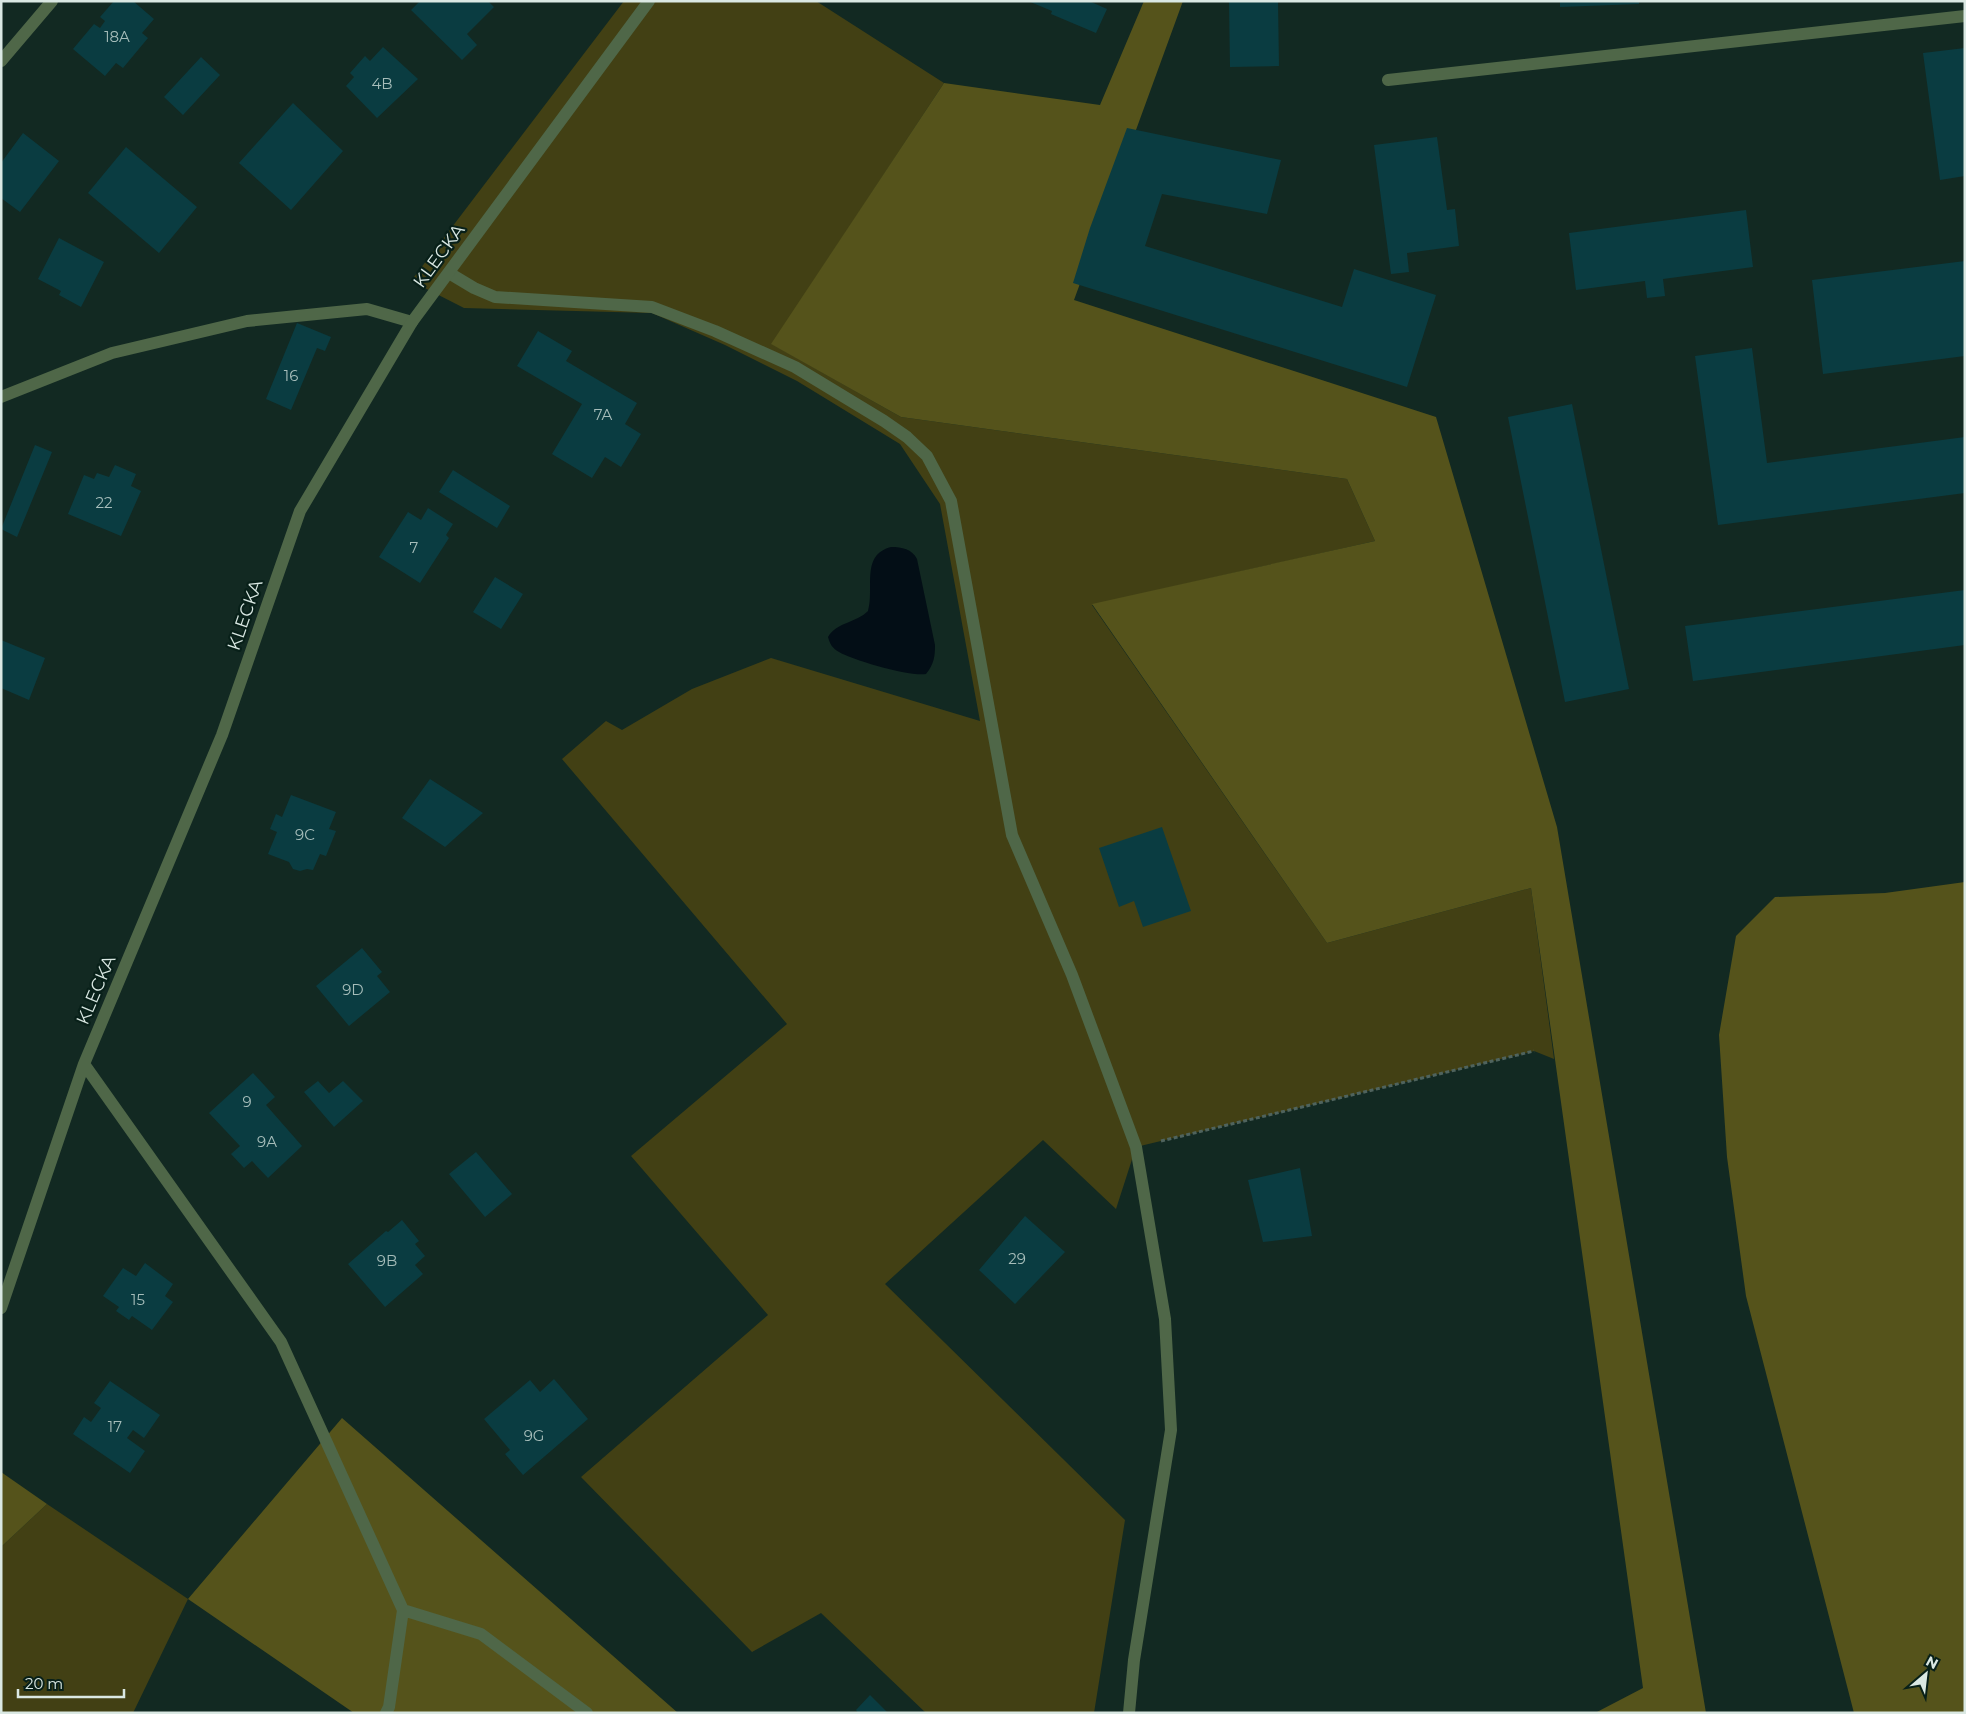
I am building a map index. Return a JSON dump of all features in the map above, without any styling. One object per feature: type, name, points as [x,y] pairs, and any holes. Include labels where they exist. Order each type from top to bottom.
[{"type":"street","points":[[1,60],[52,1]]},
{"type":"street","name":"KLECKA","points":[[1,1308],[84,1064],[222,735],[300,512],[412,322],[649,1]]},
{"type":"street","points":[[1388,80],[1965,16]]},
{"type":"street","points":[[449,273],[474,288],[495,297],[652,307],[715,331],[795,367],[907,437],[927,456],[952,501],[1012,835],[1072,976],[1136,1147],[1165,1319],[1171,1430],[1134,1660],[1129,1713]]},
{"type":"street","points":[[1,397],[112,353],[247,321],[367,310],[412,322]]},
{"type":"street","points":[[84,1064],[282,1342],[402,1610],[389,1707],[386,1713]]},
{"type":"street","points":[[402,1610],[481,1634],[587,1713]]},
{"type":"path","points":[[1136,1147],[1534,1051]]},
{"type":"shaded area","points":[[624,1],[816,1],[944,83],[772,344],[901,417],[1347,479],[1375,541],[1092,605],[1327,943],[1531,888],[1554,1059],[1534,1051],[1136,1147],[1116,1209],[1043,1140],[885,1284],[1125,1520],[1094,1713],[926,1713],[821,1613],[752,1652],[581,1477],[768,1315],[631,1156],[787,1024],[562,759],[606,721],[622,730],[692,689],[771,658],[980,721],[940,504],[900,444],[797,381],[725,345],[652,313],[464,308],[411,281]]},
{"type":"shaded area","points":[[1144,1],[1183,1],[1074,300],[1436,417],[1557,827],[1706,1713],[1595,1713],[1643,1688],[1531,888],[1327,943],[1092,604],[1375,541],[1347,479],[901,417],[771,344],[944,83],[1100,105]]},
{"type":"shaded area","points":[[891,547],[906,549],[917,559],[935,645],[934,660],[926,674],[908,673],[856,659],[835,649],[828,637],[836,628],[868,611],[872,565],[875,557],[881,551]]},
{"type":"shaded area","points":[[1965,882],[1965,1713],[1854,1713],[1746,1296],[1727,1157],[1719,1035],[1736,936],[1775,897],[1885,893]]},
{"type":"shaded area","points":[[342,1418],[678,1713],[354,1713],[188,1599]]},
{"type":"shaded area","points":[[1,1472],[47,1504],[1,1547]]},
{"type":"shaded area","points":[[47,1504],[188,1599],[133,1713],[1,1713],[1,1547]]},
{"type":"building","points":[[114,1],[133,1],[154,19],[142,33],[148,38],[123,68],[116,63],[105,76],[73,49],[94,24],[100,28],[105,21],[100,17]]},
{"type":"building","points":[[420,1],[488,1],[494,7],[467,34],[477,45],[462,60],[411,10]]},
{"type":"building","points":[[1028,1],[1089,1],[1107,9],[1096,33],[1051,14],[1052,11]]},
{"type":"building","points":[[1229,1],[1278,1],[1279,66],[1230,67]]},
{"type":"building","points":[[1560,1],[1639,1],[1639,4],[1560,7]]},
{"type":"building","points":[[383,47],[418,79],[377,118],[346,86],[354,77],[350,73],[365,56],[370,61]]},
{"type":"building","points":[[1965,48],[1965,176],[1940,180],[1923,53]]},
{"type":"building","points":[[201,57],[220,75],[183,115],[164,97]]},
{"type":"building","points":[[293,103],[343,151],[291,210],[239,163]]},
{"type":"building","points":[[1127,128],[1281,160],[1267,214],[1162,194],[1145,246],[1342,307],[1354,269],[1436,295],[1407,387],[1073,283],[1090,228]]},
{"type":"building","points":[[23,133],[59,161],[20,212],[1,198],[1,163]]},
{"type":"building","points":[[1437,137],[1447,210],[1455,209],[1459,246],[1407,253],[1409,272],[1391,274],[1374,145]]},
{"type":"building","points":[[126,147],[197,207],[159,253],[88,193]]},
{"type":"building","points":[[1746,210],[1753,267],[1663,279],[1665,296],[1647,298],[1645,281],[1576,290],[1569,233]]},
{"type":"building","points":[[59,238],[104,262],[81,307],[59,295],[61,291],[38,279]]},
{"type":"building","points":[[1965,261],[1965,356],[1823,374],[1812,280]]},
{"type":"building","points":[[297,323],[331,337],[325,351],[317,348],[291,410],[266,399]]},
{"type":"building","points":[[538,331],[572,351],[566,361],[637,403],[625,424],[641,434],[621,467],[605,457],[592,478],[552,454],[582,404],[517,366]]},
{"type":"building","points":[[1752,348],[1767,463],[1965,437],[1965,493],[1718,525],[1695,356]]},
{"type":"building","points":[[1572,404],[1629,689],[1565,702],[1508,417]]},
{"type":"building","points":[[35,445],[52,452],[17,537],[1,529]]},
{"type":"building","points":[[115,465],[136,474],[131,486],[141,491],[121,536],[68,514],[84,475],[94,479],[97,473],[109,477]]},
{"type":"building","points":[[453,470],[510,506],[497,528],[439,492]]},
{"type":"building","points":[[428,508],[453,524],[446,535],[449,538],[420,583],[379,557],[408,512],[421,520]]},
{"type":"building","points":[[495,577],[523,594],[501,629],[473,612]]},
{"type":"building","points":[[1965,590],[1965,645],[1693,681],[1685,626]]},
{"type":"building","points":[[1,640],[45,658],[29,700],[1,688]]},
{"type":"building","points":[[430,779],[483,813],[445,847],[402,818]]},
{"type":"building","points":[[291,795],[336,812],[329,829],[336,831],[326,856],[320,854],[313,870],[300,871],[293,869],[289,862],[268,854],[277,832],[270,829],[276,814],[282,817]]},
{"type":"building","points":[[1162,827],[1191,911],[1143,927],[1134,901],[1119,907],[1099,848]]},
{"type":"building","points":[[362,948],[382,972],[377,976],[390,992],[349,1026],[316,986]]},
{"type":"building","points":[[253,1073],[275,1097],[266,1105],[302,1146],[268,1178],[252,1161],[244,1168],[231,1154],[240,1146],[209,1113]]},
{"type":"building","points":[[318,1081],[329,1093],[343,1081],[363,1101],[334,1127],[304,1092]]},
{"type":"building","points":[[476,1152],[512,1194],[485,1217],[449,1174]]},
{"type":"building","points":[[1300,1168],[1312,1236],[1263,1242],[1248,1180]]},
{"type":"building","points":[[1025,1216],[1065,1252],[1015,1304],[979,1270]]},
{"type":"building","points":[[402,1220],[419,1241],[415,1244],[425,1256],[415,1265],[423,1274],[385,1307],[348,1264],[386,1231],[388,1232]]},
{"type":"building","points":[[145,1263],[173,1284],[165,1296],[173,1302],[152,1330],[132,1316],[129,1320],[116,1311],[119,1307],[103,1296],[123,1268],[136,1276]]},
{"type":"building","points":[[554,1379],[588,1419],[523,1475],[505,1454],[510,1450],[484,1419],[530,1380],[540,1392]]},
{"type":"building","points":[[110,1381],[160,1415],[144,1438],[133,1430],[127,1438],[145,1451],[130,1473],[73,1434],[84,1417],[91,1422],[101,1408],[94,1403]]},
{"type":"building","points":[[870,1695],[888,1713],[858,1713],[856,1710]]}]
